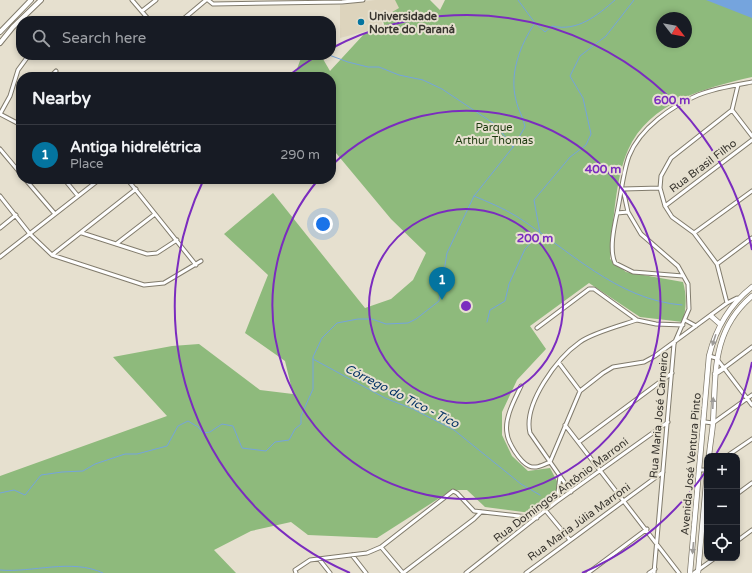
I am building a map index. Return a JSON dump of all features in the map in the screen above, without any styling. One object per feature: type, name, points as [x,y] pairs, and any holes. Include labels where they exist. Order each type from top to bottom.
[{"type":"main road","points":[[0,32],[32,0]]},
{"type":"main road","points":[[24,16],[40,0]]},
{"type":"main road","points":[[0,43],[4,36],[16,24]]},
{"type":"main road","points":[[737,298],[752,287]]},
{"type":"main road","name":"Avenida José Ventura Pinto","points":[[709,453],[713,423],[716,358],[725,330],[740,308],[752,296]]},
{"type":"main road","name":"Avenida José Ventura Pinto","points":[[690,573],[710,356],[713,340],[720,324],[737,298]]},
{"type":"main road","points":[[711,316],[720,324]]},
{"type":"main road","points":[[715,374],[724,368]]},
{"type":"main road","name":"Avenida José Ventura Pinto","points":[[697,572],[704,520]]},
{"type":"street","points":[[132,0],[146,16]]},
{"type":"street","points":[[142,11],[156,0]]},
{"type":"street","points":[[187,16],[207,0],[211,3],[221,4],[363,0]]},
{"type":"street","points":[[218,0],[221,4]]},
{"type":"street","points":[[17,72],[25,60]]},
{"type":"street","points":[[16,76],[10,96],[0,114],[16,122]]},
{"type":"street","points":[[684,276],[632,272],[615,263],[613,256],[614,236],[629,157],[636,143],[646,130],[688,99],[700,94],[752,82]]},
{"type":"street","points":[[727,303],[717,264],[694,233],[672,217],[665,206],[660,188],[661,176],[670,158],[732,110],[738,85]]},
{"type":"street","points":[[732,110],[752,136]]},
{"type":"street","name":"Rua Brasil Filho","points":[[665,206],[752,140]]},
{"type":"street","points":[[0,149],[16,168]]},
{"type":"street","points":[[29,184],[55,214]]},
{"type":"street","points":[[68,184],[78,196]]},
{"type":"street","points":[[0,257],[94,184]]},
{"type":"street","points":[[132,184],[196,264]]},
{"type":"street","points":[[623,189],[660,188]]},
{"type":"street","points":[[52,256],[136,189]]},
{"type":"street","name":"Rua Maria José Carneiro","points":[[623,189],[628,212],[641,234],[678,266],[688,284],[689,309],[674,344],[654,573]]},
{"type":"street","points":[[694,233],[752,191]]},
{"type":"street","points":[[0,197],[30,234],[52,256],[144,285],[164,283],[201,261]]},
{"type":"street","points":[[618,213],[628,212]]},
{"type":"street","points":[[116,244],[156,214]]},
{"type":"street","points":[[0,228],[16,215]]},
{"type":"street","points":[[82,233],[147,254],[157,253],[177,240]]},
{"type":"street","points":[[717,264],[752,238]]},
{"type":"street","points":[[537,328],[589,289],[594,289],[637,320],[656,324],[683,325]]},
{"type":"street","points":[[521,386],[509,414],[506,433],[515,452],[529,466],[540,467],[550,462],[580,391],[608,370],[624,364],[644,362],[674,344],[727,303],[737,298]]},
{"type":"street","points":[[571,492],[530,433],[528,424],[542,386],[559,363],[580,341],[637,320]]},
{"type":"street","points":[[685,320],[696,326]]},
{"type":"street","points":[[724,368],[752,347]]},
{"type":"street","points":[[710,356],[716,358],[752,405]]},
{"type":"street","points":[[559,363],[580,391]]},
{"type":"street","points":[[579,442],[672,373]]},
{"type":"street","points":[[705,422],[713,423],[752,395]]},
{"type":"street","name":"Rua Domingos Antônio Marroni","points":[[466,573],[556,502],[668,422]]},
{"type":"street","points":[[565,425],[647,529],[679,573]]},
{"type":"street","points":[[731,453],[752,439]]},
{"type":"street","points":[[699,470],[704,471]]},
{"type":"street","name":"Rua Maria Júlia Marroni","points":[[526,573],[663,472]]},
{"type":"street","points":[[556,502],[559,494],[560,476]]},
{"type":"street","points":[[740,492],[752,483]]},
{"type":"street","points":[[295,572],[310,560],[367,553],[381,547],[452,491],[457,493],[473,510],[537,518]]},
{"type":"street","points":[[546,511],[570,540]]},
{"type":"street","points":[[381,547],[403,573],[474,520],[480,512]]},
{"type":"street","points":[[588,573],[647,529]]},
{"type":"street","points":[[740,539],[752,530]]},
{"type":"street","points":[[352,555],[366,573]]},
{"type":"street","points":[[319,559],[330,573]]},
{"type":"street","points":[[697,572],[711,561]]},
{"type":"street","points":[[649,573],[654,569]]},
{"type":"shaded area","name":"Universidade Norte do Paraná","points":[[375,0],[400,0],[405,8],[382,17],[382,27],[340,38],[340,5]]},
{"type":"green space","name":"Parque Arthur Thomas","points":[[395,0],[430,0],[440,10],[445,0],[752,0],[752,77],[698,92],[664,109],[650,120],[637,134],[628,150],[617,189],[610,259],[626,272],[683,282],[686,302],[683,322],[640,317],[589,283],[530,326],[546,349],[517,380],[502,412],[502,435],[512,456],[528,471],[550,468],[558,483],[554,500],[531,513],[485,507],[467,490],[452,490],[377,538],[308,535],[291,522],[251,531],[214,550],[236,573],[0,573],[0,476],[167,416],[113,357],[172,346],[199,344],[260,390],[293,394],[285,361],[245,333],[268,275],[224,234],[273,193],[365,308],[391,299],[413,280],[426,253],[391,219],[336,153],[336,72],[296,72],[300,60],[324,60],[330,71],[365,33],[385,27],[382,18],[399,8]]},
{"type":"water","points":[[706,0],[752,0],[752,18]]},
{"type":"waterway","points":[[518,0],[535,23]]},
{"type":"waterway","points":[[0,493],[14,490],[25,495],[41,475],[83,471],[95,464],[125,454],[137,454],[167,446],[178,426],[188,421],[198,427],[203,433],[210,432],[222,424],[233,426],[242,448],[266,451],[275,442],[289,440],[295,429],[301,424],[301,416],[313,389],[313,357],[322,338],[337,323],[358,319],[372,319],[386,324],[408,323],[416,319],[439,301],[447,253],[474,196],[513,147],[525,127],[516,100],[514,80],[517,60],[535,23],[545,32],[552,26],[570,27],[578,25],[594,17],[615,0]]},
{"type":"waterway","points":[[487,322],[490,310],[505,301],[509,284],[525,249],[540,233],[534,200],[570,157],[586,145],[591,134],[583,98],[570,76],[580,56],[606,36],[634,0]]},
{"type":"waterway","points":[[336,58],[368,67],[379,67],[399,75],[423,80],[442,89],[496,125],[513,147]]},
{"type":"waterway","points":[[474,196],[516,216],[594,271],[615,283],[636,294],[658,301],[682,305]]},
{"type":"waterway","name":"Córrego do Tico - Tico","points":[[313,359],[385,398],[413,409],[454,430],[521,484],[540,495]]},
{"type":"waterway","points":[[0,570],[65,566],[91,569],[103,573]]},
{"type":"place","name":"Universidade Norte do Paraná","points":[[361,22]]},
{"type":"place","name":"Antiga hidrelétrica","points":[[442,300]]}]
